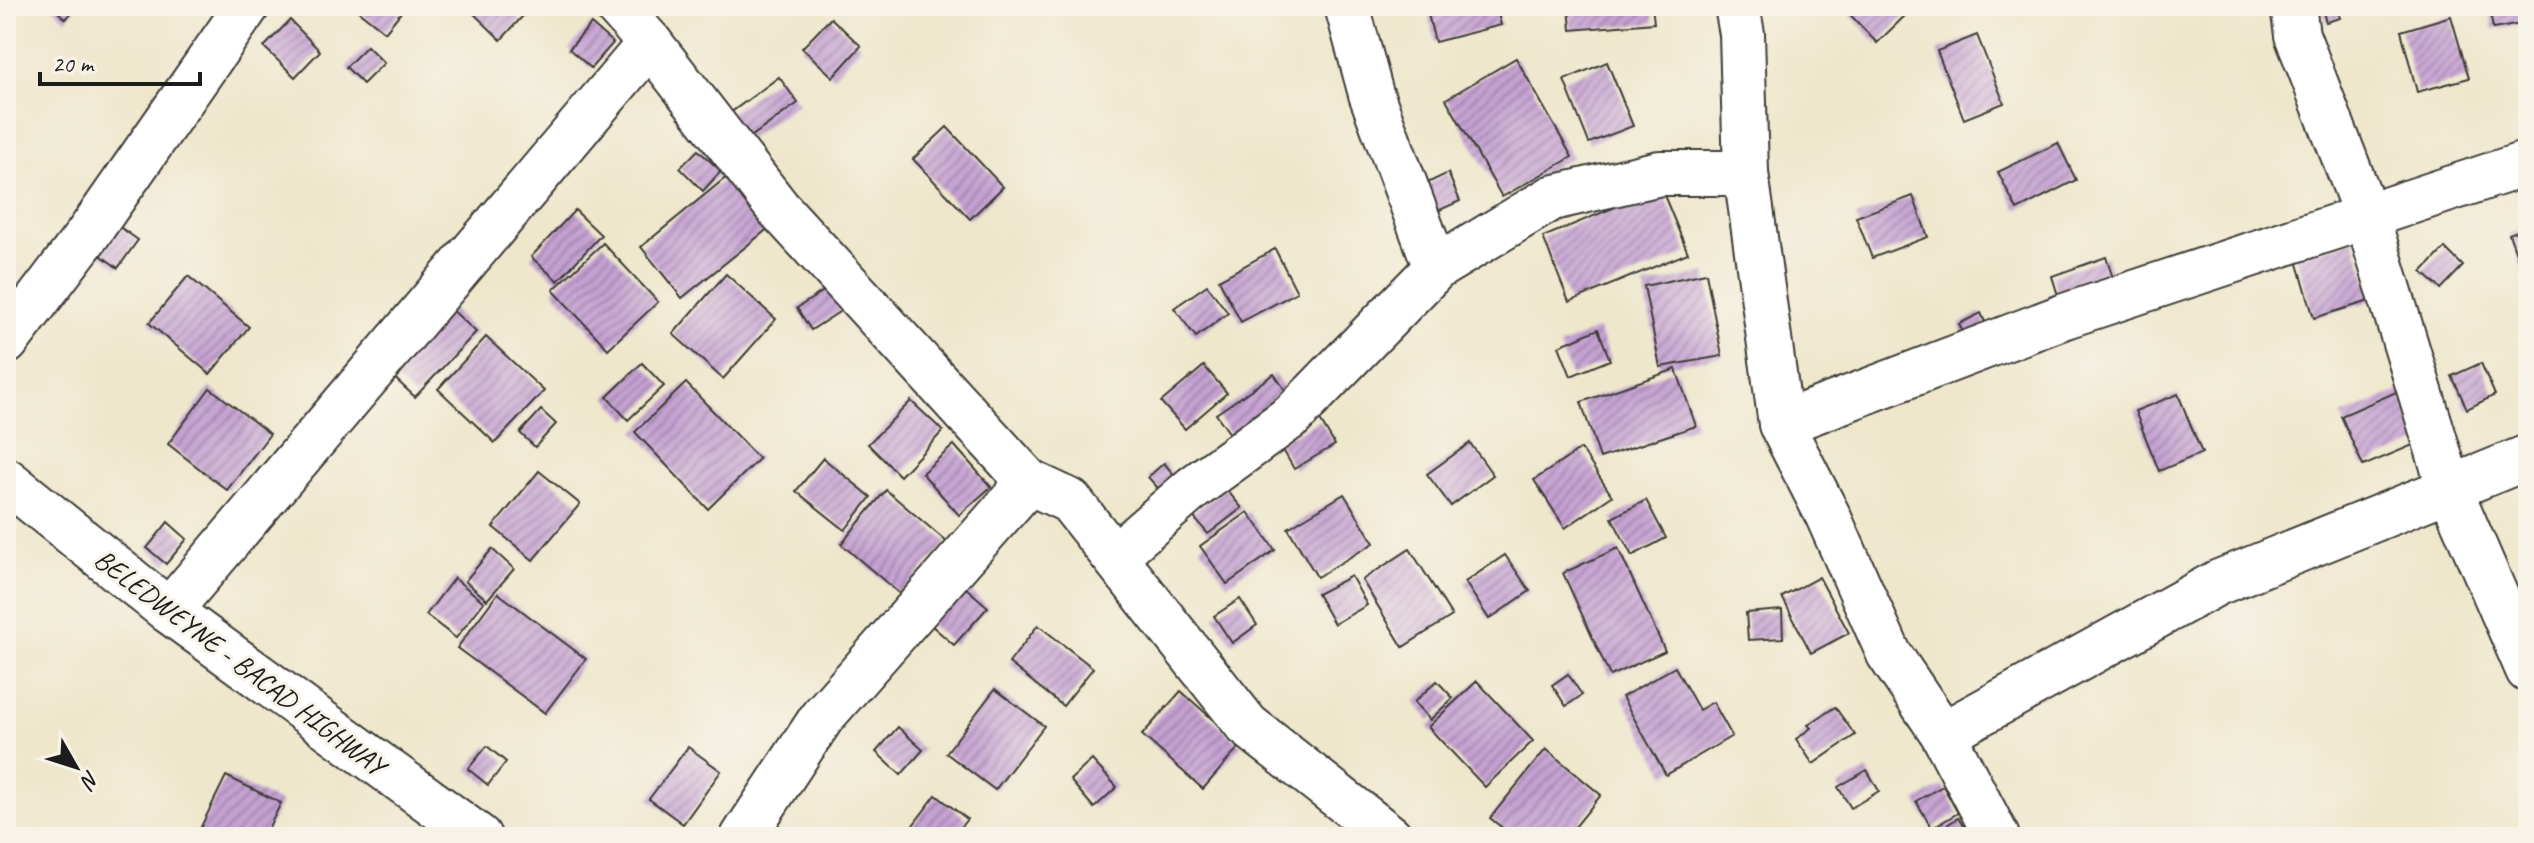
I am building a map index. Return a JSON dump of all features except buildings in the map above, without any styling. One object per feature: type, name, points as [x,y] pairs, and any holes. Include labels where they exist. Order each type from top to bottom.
[{"type":"street","points":[[6,342],[88,234],[247,6]]},
{"type":"street","points":[[617,6],[650,43],[778,208],[1029,482],[1070,501],[1247,725],[1390,837]]},
{"type":"street","points":[[1347,6],[1371,94],[1436,268]]},
{"type":"street","points":[[1737,6],[1742,34],[1746,173],[1781,424],[1828,516],[1889,654],[1943,734],[1997,837]]},
{"type":"street","points":[[2293,6],[2297,35],[2366,214],[2450,490],[2528,670]]},
{"type":"street","points":[[169,611],[650,43]]},
{"type":"street","points":[[1781,424],[2065,316],[2366,214],[2528,163]]},
{"type":"street","points":[[1115,556],[1193,488],[1292,416],[1436,268],[1552,198],[1660,173],[1746,173]]},
{"type":"street","points":[[1943,734],[2217,583],[2528,457]]},
{"type":"street","name":"BELEDWEYNE - BACAD HIGHWAY","points":[[6,480],[169,611],[435,808],[479,837]]},
{"type":"street","points":[[743,837],[822,717],[1029,482]]}]
